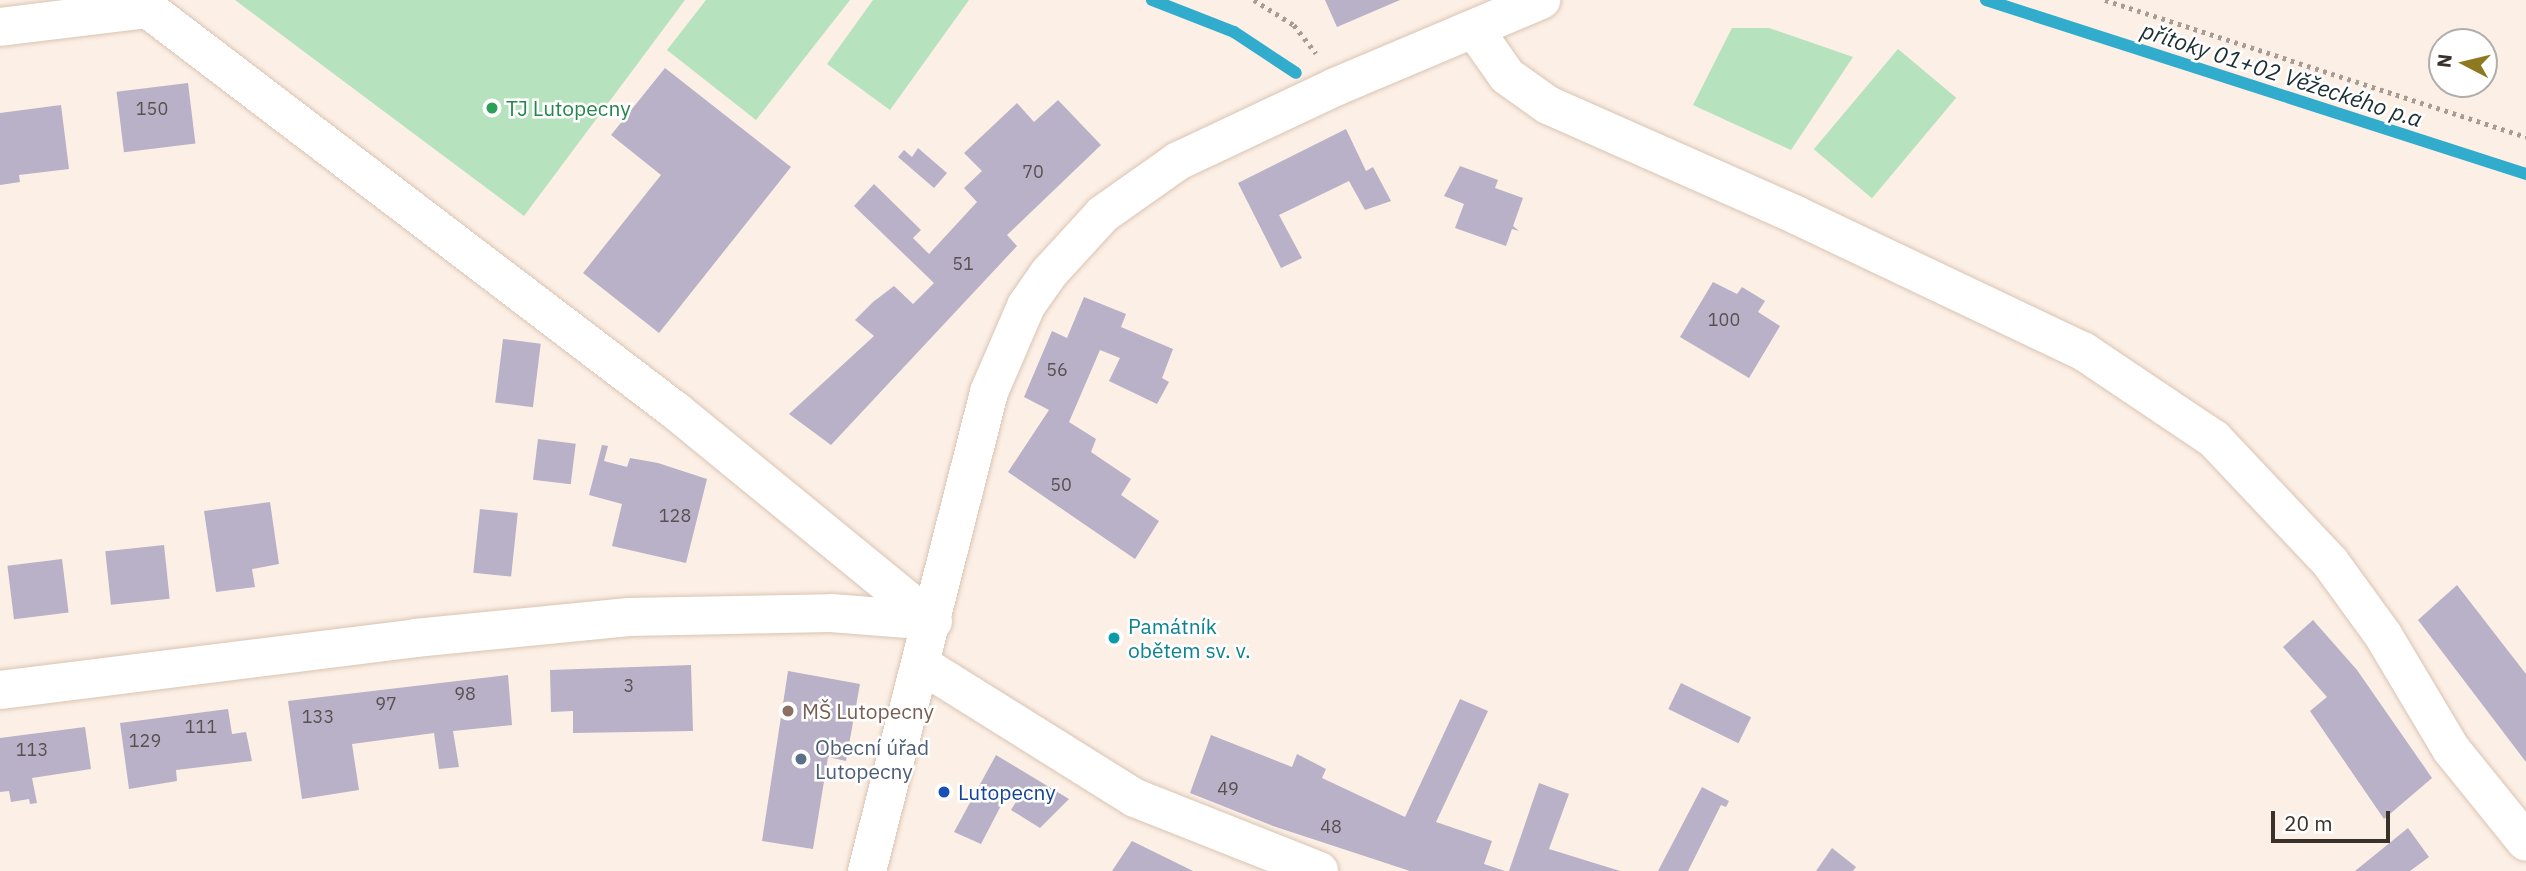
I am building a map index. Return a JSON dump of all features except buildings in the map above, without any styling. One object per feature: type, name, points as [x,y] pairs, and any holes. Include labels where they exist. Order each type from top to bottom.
[{"type":"street","points":[[867,871],[922,665],[989,392],[1020,317],[1049,273],[1103,214],[1137,186],[1178,161],[1335,88],[1541,0]]},
{"type":"street","points":[[0,27],[141,4],[686,418],[933,621]]},
{"type":"street","points":[[1474,29],[1507,76],[1548,105],[1809,220],[2083,351],[2214,439],[2330,562],[2383,635],[2451,749],[2526,842]]},
{"type":"street","points":[[0,690],[415,638],[629,617],[831,613],[933,621]]},
{"type":"street","points":[[922,665],[1135,798],[1319,871]]},
{"type":"path","points":[[1254,0],[1294,24],[1335,88]]},
{"type":"path","points":[[2105,0],[2526,137]]},
{"type":"green space","name":"TJ Lutopecny","points":[[235,0],[685,0],[524,216]]},
{"type":"green space","points":[[706,0],[850,0],[756,120],[667,50]]},
{"type":"green space","points":[[873,0],[969,0],[890,110],[827,64]]},
{"type":"green space","points":[[1732,28],[1769,28],[1853,57],[1791,150],[1693,105]]},
{"type":"green space","points":[[1898,49],[1956,98],[1872,198],[1814,149]]},
{"type":"waterway","points":[[1152,0],[1234,32],[1296,73]]},
{"type":"waterway","name":"přítoky 01+02 Věžeckého p.a","points":[[1986,0],[2526,174]]},
{"type":"place","name":"TJ Lutopecny","points":[[492,108]]},
{"type":"place","name":"Památník obětem sv. v.","points":[[1114,638]]},
{"type":"place","name":"MŠ Lutopecny","points":[[788,711]]},
{"type":"place","name":"Obecní úřad Lutopecny","points":[[801,759]]},
{"type":"place","name":"Lutopecny","points":[[944,792]]}]
